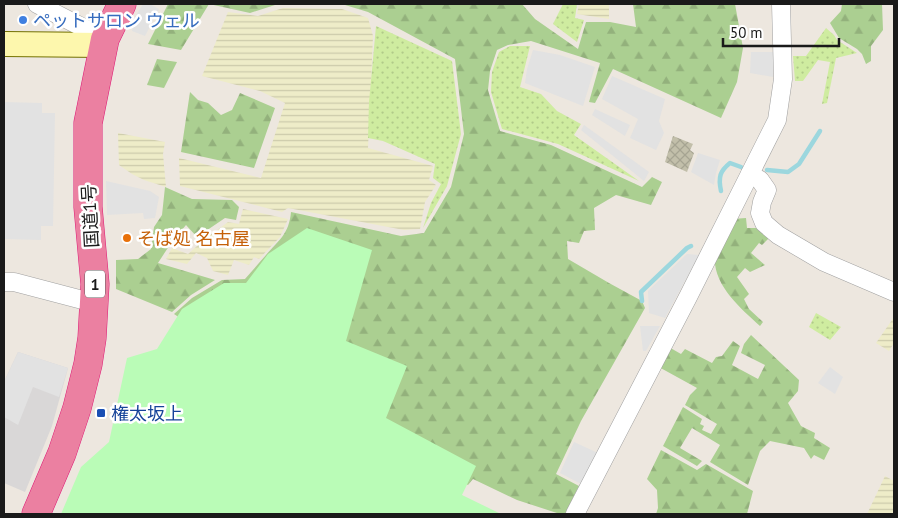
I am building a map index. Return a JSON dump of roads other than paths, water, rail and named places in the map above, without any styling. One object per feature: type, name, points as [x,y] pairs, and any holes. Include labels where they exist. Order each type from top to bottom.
[{"type":"highway","name":"国道1号","points":[[36,514],[62,453],[77,408],[88,364],[92,338],[95,284],[88,207],[88,123],[104,42],[122,4]]},
{"type":"street","points":[[38,4],[104,42]]},
{"type":"street","points":[[575,514],[688,297],[777,120],[783,79],[781,4]]},
{"type":"street","points":[[4,44],[104,42]]},
{"type":"street","points":[[750,174],[760,180],[767,190],[760,213],[764,223],[778,235],[824,262],[894,292]]},
{"type":"street","points":[[4,282],[14,282],[94,303]]},
{"type":"waterway","points":[[767,170],[788,172],[799,164],[820,131]]},
{"type":"waterway","points":[[721,191],[720,178],[724,169],[730,163],[741,167]]},
{"type":"waterway","points":[[642,301],[641,292],[691,246]]},
{"type":"place","name":"ペットサロン ウェル","points":[[23,20]]},
{"type":"place","name":"そば処 名古屋","points":[[127,238]]},
{"type":"place","name":"権太坂上","points":[[101,413]]}]
